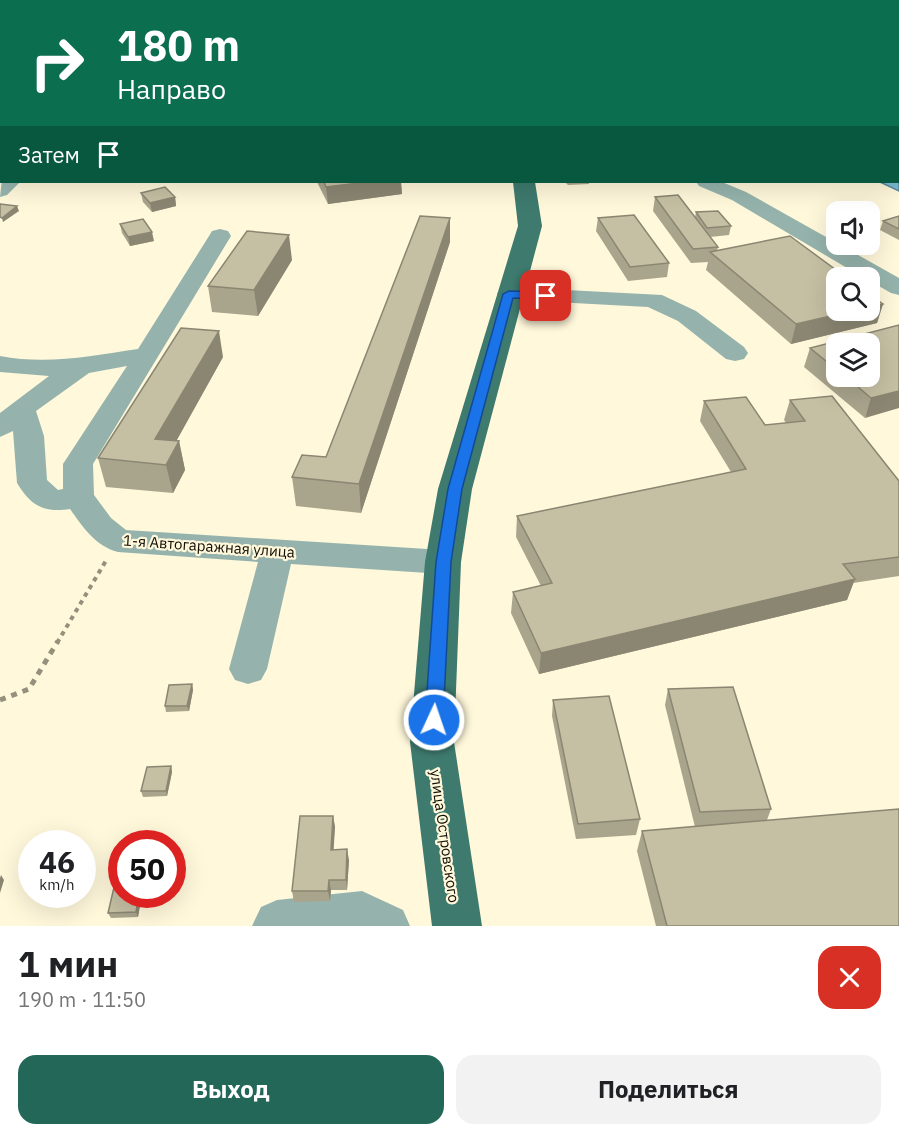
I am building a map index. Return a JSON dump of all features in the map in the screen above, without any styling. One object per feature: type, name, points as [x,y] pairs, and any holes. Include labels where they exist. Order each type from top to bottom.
[{"type":"main road","name":"улица Островского","points":[[457,926],[432,742],[443,562],[455,489],[530,226],[524,183]]},
{"type":"street","points":[[708,183],[739,196],[899,288]]},
{"type":"street","points":[[84,364],[11,419],[29,436],[32,483],[52,501],[78,497],[78,464],[220,236]]},
{"type":"street","points":[[509,294],[653,300],[687,316],[735,353]]},
{"type":"street","points":[[0,364],[16,368],[41,369],[147,355]]},
{"type":"street","name":"1-я Автогаражная улица","points":[[78,497],[100,526],[118,541],[443,562]]},
{"type":"street","points":[[248,669],[277,551]]},
{"type":"street","points":[[275,926],[277,923],[362,914],[387,926]]},
{"type":"path","points":[[0,700],[29,689],[118,541]]},
{"type":"water","points":[[882,183],[899,183],[899,191]]},
{"type":"building","points":[[324,183],[359,183],[326,187]]},
{"type":"building","points":[[165,187],[175,197],[150,203],[141,193]]},
{"type":"building","points":[[678,195],[718,247],[693,249],[655,197]]},
{"type":"building","points":[[0,204],[17,206],[2,218],[0,217]]},
{"type":"building","points":[[718,211],[731,226],[707,228],[696,212]]},
{"type":"building","points":[[634,215],[669,263],[630,267],[598,218]]},
{"type":"building","points":[[420,216],[450,218],[359,484],[292,477],[302,455],[326,457]]},
{"type":"building","points":[[899,216],[899,229],[883,221]]},
{"type":"building","points":[[143,219],[152,232],[128,237],[120,224]]},
{"type":"building","points":[[247,231],[289,235],[254,290],[208,286]]},
{"type":"building","points":[[790,236],[832,267],[826,267],[826,317],[796,324],[710,252]]},
{"type":"building","points":[[899,325],[899,391],[871,398],[858,387],[880,387],[880,333],[868,333]]},
{"type":"building","points":[[181,328],[219,331],[155,439],[179,441],[166,465],[98,458]]},
{"type":"building","points":[[826,344],[826,361],[810,348]]},
{"type":"building","points":[[832,396],[899,481],[899,557],[843,564],[855,579],[541,653],[513,592],[552,583],[517,516],[746,469],[704,401],[746,397],[765,425],[805,421],[790,400]]},
{"type":"building","points":[[192,684],[187,706],[165,706],[169,685]]},
{"type":"building","points":[[733,687],[771,809],[700,812],[668,689]]},
{"type":"building","points":[[609,696],[640,819],[578,824],[553,700]]},
{"type":"building","points":[[171,766],[166,791],[141,791],[147,767]]},
{"type":"building","points":[[899,809],[899,926],[667,926],[642,831]]},
{"type":"building","points":[[300,816],[333,816],[331,850],[347,849],[346,880],[329,880],[328,891],[292,891]]},
{"type":"building","points":[[109,908],[137,908],[136,912],[108,913]]},
{"type":"route","points":[[434,720],[443,562],[455,489],[509,294],[546,296]]}]
